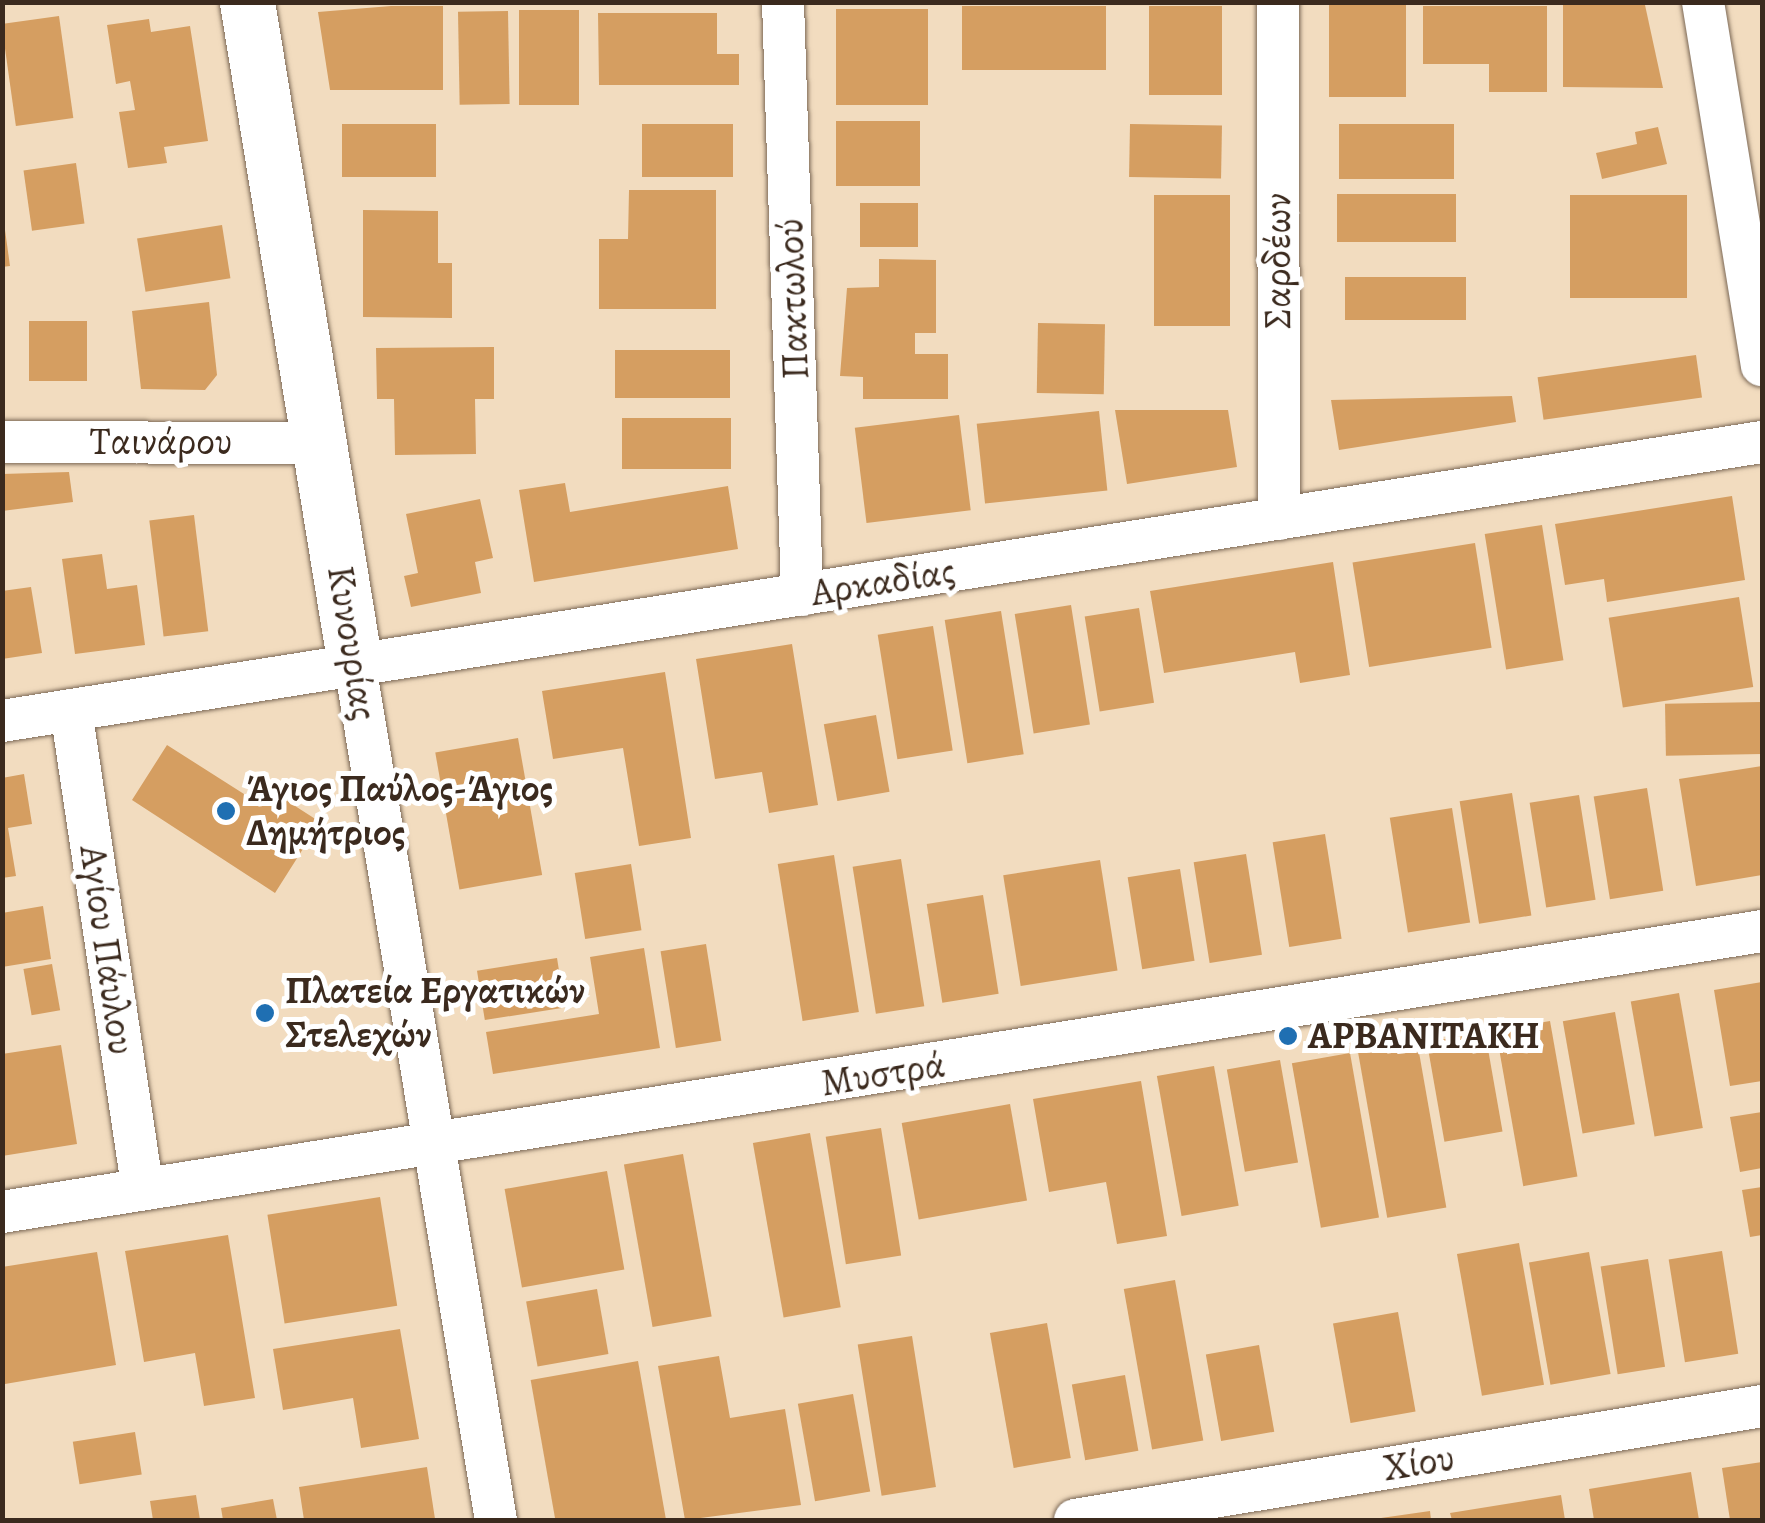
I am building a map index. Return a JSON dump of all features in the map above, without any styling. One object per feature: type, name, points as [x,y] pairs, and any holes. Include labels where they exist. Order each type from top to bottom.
[{"type":"street","name":"Κυνουρίας","points":[[247,2],[496,1520]]},
{"type":"street","name":"Πακτωλού","points":[[783,2],[802,594]]},
{"type":"street","name":"Σαρδέων","points":[[1278,2],[1279,519]]},
{"type":"street","points":[[1702,2],[1762,366]]},
{"type":"street","name":"Ταινάρου","points":[[2,442],[319,443]]},
{"type":"street","name":"Αρκαδίας","points":[[2,720],[1762,442]]},
{"type":"street","name":"Αγίου Πάυλου","points":[[71,710],[142,1190]]},
{"type":"street","name":"Μυστρά","points":[[2,1212],[434,1147],[1762,931]]},
{"type":"street","name":"Χίου","points":[[1075,1520],[1762,1406]]},
{"type":"building","points":[[1329,4],[1406,4],[1406,97],[1329,97]]},
{"type":"building","points":[[1563,5],[1645,5],[1663,88],[1563,87]]},
{"type":"building","points":[[443,6],[443,90],[330,90],[318,12]]},
{"type":"building","points":[[962,6],[1106,6],[1106,70],[962,70]]},
{"type":"building","points":[[1149,6],[1222,6],[1222,95],[1149,95]]},
{"type":"building","points":[[1423,6],[1547,6],[1547,92],[1489,92],[1489,64],[1423,64]]},
{"type":"building","points":[[836,9],[928,9],[928,105],[836,105]]},
{"type":"building","points":[[519,10],[579,10],[579,105],[519,105]]},
{"type":"building","points":[[508,11],[510,104],[460,105],[458,12]]},
{"type":"building","points":[[598,13],[717,13],[717,54],[739,54],[739,85],[599,85]]},
{"type":"building","points":[[59,16],[73,118],[16,126],[2,24]]},
{"type":"building","points":[[149,19],[151,32],[190,26],[208,141],[164,147],[167,163],[128,168],[119,112],[135,110],[130,81],[116,84],[107,25]]},
{"type":"building","points":[[836,121],[920,121],[920,186],[836,186]]},
{"type":"building","points":[[342,124],[436,124],[436,177],[342,177]]},
{"type":"building","points":[[642,124],[733,124],[733,177],[642,177]]},
{"type":"building","points":[[1130,124],[1222,126],[1221,179],[1129,177]]},
{"type":"building","points":[[1339,124],[1454,124],[1454,179],[1339,179]]},
{"type":"building","points":[[1658,127],[1667,164],[1602,179],[1596,153],[1637,144],[1635,132]]},
{"type":"building","points":[[76,163],[84,223],[32,231],[24,170]]},
{"type":"building","points":[[629,190],[716,190],[716,309],[599,309],[599,239],[628,239]]},
{"type":"building","points":[[1337,194],[1456,194],[1456,242],[1337,242]]},
{"type":"building","points":[[1154,195],[1230,195],[1230,326],[1154,326]]},
{"type":"building","points":[[1570,195],[1687,195],[1687,298],[1570,298]]},
{"type":"building","points":[[860,203],[918,203],[918,247],[860,247]]},
{"type":"building","points":[[363,210],[438,211],[438,263],[452,263],[452,318],[363,317]]},
{"type":"building","points":[[222,225],[230,278],[146,292],[137,238]]},
{"type":"building","points":[[5,230],[10,266],[2,267],[2,231]]},
{"type":"building","points":[[879,259],[936,260],[936,333],[915,333],[915,354],[948,354],[948,399],[863,399],[863,377],[840,376],[847,288],[879,287]]},
{"type":"building","points":[[1345,277],[1466,277],[1466,320],[1345,320]]},
{"type":"building","points":[[209,302],[217,375],[205,390],[141,389],[132,311]]},
{"type":"building","points":[[29,321],[87,321],[87,381],[29,381]]},
{"type":"building","points":[[1038,323],[1105,324],[1104,394],[1037,393]]},
{"type":"building","points":[[494,347],[494,399],[475,399],[476,454],[395,455],[394,399],[377,399],[376,348]]},
{"type":"building","points":[[615,350],[730,350],[730,398],[615,398]]},
{"type":"building","points":[[1696,355],[1702,398],[1544,420],[1538,377]]},
{"type":"building","points":[[1512,396],[1516,422],[1339,450],[1331,400]]},
{"type":"building","points":[[1115,410],[1228,410],[1237,467],[1127,484]]},
{"type":"building","points":[[1099,411],[1107,491],[985,503],[977,424]]},
{"type":"building","points":[[959,415],[971,510],[866,523],[855,428]]},
{"type":"building","points":[[622,418],[731,418],[731,469],[622,469]]},
{"type":"building","points":[[69,472],[73,502],[2,511],[2,474]]},
{"type":"building","points":[[565,483],[570,512],[728,486],[738,549],[534,582],[519,490]]},
{"type":"building","points":[[1732,496],[1745,580],[1607,602],[1604,579],[1565,585],[1555,524]]},
{"type":"building","points":[[480,499],[493,558],[475,562],[481,593],[411,607],[404,576],[418,573],[406,514]]},
{"type":"building","points":[[194,515],[208,631],[164,637],[149,520]]},
{"type":"building","points":[[1542,525],[1563,660],[1506,669],[1485,534]]},
{"type":"building","points":[[1475,543],[1492,648],[1369,667],[1353,562]]},
{"type":"building","points":[[102,554],[107,589],[137,585],[145,645],[75,654],[62,559]]},
{"type":"building","points":[[1333,562],[1350,675],[1300,683],[1295,652],[1164,673],[1150,591]]},
{"type":"building","points":[[31,587],[42,653],[2,659],[2,591]]},
{"type":"building","points":[[1739,597],[1753,687],[1623,708],[1609,618]]},
{"type":"building","points":[[1071,605],[1090,725],[1034,733],[1015,614]]},
{"type":"building","points":[[1139,608],[1154,703],[1100,711],[1085,617]]},
{"type":"building","points":[[1001,611],[1024,754],[967,763],[945,620]]},
{"type":"building","points":[[933,626],[953,750],[897,759],[878,635]]},
{"type":"building","points":[[792,644],[818,805],[769,813],[762,772],[715,779],[696,659]]},
{"type":"building","points":[[665,672],[691,838],[639,846],[623,748],[553,759],[542,691]]},
{"type":"building","points":[[1761,702],[1762,754],[1666,756],[1665,704]]},
{"type":"building","points":[[876,715],[890,792],[837,801],[824,724]]},
{"type":"building","points":[[518,738],[542,875],[459,889],[435,753]]},
{"type":"building","name":"Άγιος Παύλος-Άγιος Δημήτριος","points":[[167,745],[255,801],[264,786],[320,822],[275,893],[132,800]]},
{"type":"building","points":[[1762,766],[1762,875],[1696,886],[1679,779]]},
{"type":"building","points":[[24,774],[32,824],[8,828],[16,876],[2,878],[2,778]]},
{"type":"building","points":[[1647,788],[1663,891],[1610,899],[1594,796]]},
{"type":"building","points":[[1512,793],[1531,915],[1479,924],[1460,801]]},
{"type":"building","points":[[1579,795],[1596,900],[1546,908],[1530,803]]},
{"type":"building","points":[[1452,808],[1470,923],[1408,932],[1390,818]]},
{"type":"building","points":[[1325,834],[1342,939],[1289,947],[1273,842]]},
{"type":"building","points":[[1246,854],[1262,955],[1210,963],[1194,862]]},
{"type":"building","points":[[834,855],[859,1012],[803,1021],[778,864]]},
{"type":"building","points":[[901,859],[924,1006],[876,1014],[853,867]]},
{"type":"building","points":[[1100,860],[1118,971],[1021,986],[1003,875]]},
{"type":"building","points":[[631,864],[641,930],[585,939],[575,873]]},
{"type":"building","points":[[1180,869],[1195,961],[1142,969],[1128,877]]},
{"type":"building","points":[[983,895],[999,994],[942,1003],[927,904]]},
{"type":"building","points":[[43,906],[51,959],[2,967],[2,913]]},
{"type":"building","points":[[706,944],[721,1041],[676,1048],[661,951]]},
{"type":"building","points":[[644,948],[660,1048],[493,1074],[486,1032],[599,1014],[590,957]]},
{"type":"building","points":[[557,958],[565,1007],[485,1020],[477,971]]},
{"type":"building","points":[[52,964],[60,1010],[32,1015],[23,969]]},
{"type":"building","points":[[1762,982],[1762,1081],[1730,1086],[1714,990]]},
{"type":"building","points":[[1679,993],[1703,1128],[1655,1136],[1631,1002]]},
{"type":"building","points":[[1615,1012],[1635,1124],[1583,1133],[1563,1021]]},
{"type":"building","points":[[1550,1021],[1577,1177],[1523,1186],[1496,1031]]},
{"type":"building","points":[[1485,1032],[1503,1131],[1444,1142],[1427,1042]]},
{"type":"building","points":[[1417,1041],[1446,1207],[1387,1218],[1358,1051]]},
{"type":"building","points":[[61,1045],[77,1144],[2,1156],[2,1054]]},
{"type":"building","points":[[1350,1053],[1379,1217],[1321,1228],[1292,1063]]},
{"type":"building","points":[[1280,1060],[1298,1162],[1245,1172],[1227,1069]]},
{"type":"building","points":[[1214,1066],[1239,1206],[1182,1216],[1157,1076]]},
{"type":"building","points":[[1141,1081],[1167,1236],[1117,1244],[1106,1182],[1049,1192],[1033,1099]]},
{"type":"building","points":[[1010,1104],[1027,1201],[919,1220],[902,1123]]},
{"type":"building","points":[[1762,1112],[1762,1168],[1740,1172],[1730,1117]]},
{"type":"building","points":[[881,1128],[901,1255],[846,1264],[826,1137]]},
{"type":"building","points":[[810,1133],[841,1307],[784,1317],[753,1143]]},
{"type":"building","points":[[683,1154],[712,1316],[653,1327],[624,1164]]},
{"type":"building","points":[[607,1171],[624,1269],[522,1288],[505,1189]]},
{"type":"building","points":[[1762,1187],[1762,1235],[1750,1237],[1742,1190]]},
{"type":"building","points":[[380,1197],[397,1306],[285,1323],[267,1215]]},
{"type":"building","points":[[228,1235],[255,1398],[204,1406],[195,1353],[144,1362],[125,1251]]},
{"type":"building","points":[[1519,1243],[1544,1385],[1482,1396],[1457,1254]]},
{"type":"building","points":[[1722,1251],[1738,1354],[1685,1362],[1669,1259]]},
{"type":"building","points":[[97,1252],[116,1365],[5,1384],[2,1267]]},
{"type":"building","points":[[1589,1252],[1611,1374],[1550,1385],[1529,1263]]},
{"type":"building","points":[[1648,1259],[1665,1367],[1618,1374],[1601,1267]]},
{"type":"building","points":[[1175,1280],[1203,1441],[1152,1450],[1124,1289]]},
{"type":"building","points":[[597,1289],[608,1354],[538,1366],[526,1302]]},
{"type":"building","points":[[1398,1312],[1416,1411],[1351,1423],[1333,1323]]},
{"type":"building","points":[[1047,1323],[1071,1458],[1014,1468],[990,1333]]},
{"type":"building","points":[[400,1329],[419,1439],[361,1448],[353,1398],[283,1410],[273,1349]]},
{"type":"building","points":[[912,1336],[936,1487],[882,1496],[858,1345]]},
{"type":"building","points":[[1259,1345],[1274,1432],[1221,1441],[1206,1354]]},
{"type":"building","points":[[719,1356],[730,1418],[785,1409],[801,1505],[685,1520],[658,1366]]},
{"type":"building","points":[[638,1361],[666,1520],[555,1520],[531,1380]]},
{"type":"building","points":[[1125,1375],[1138,1451],[1085,1460],[1072,1384]]},
{"type":"building","points":[[853,1394],[870,1491],[815,1501],[798,1404]]},
{"type":"building","points":[[135,1432],[142,1474],[80,1484],[73,1442]]},
{"type":"building","points":[[1762,1462],[1762,1520],[1730,1520],[1722,1468]]},
{"type":"building","points":[[427,1467],[435,1519],[304,1520],[299,1487]]},
{"type":"building","points":[[1691,1472],[1699,1520],[1594,1520],[1589,1489]]},
{"type":"building","points":[[196,1495],[200,1520],[153,1520],[150,1501]]},
{"type":"building","points":[[1561,1495],[1565,1520],[1452,1520],[1450,1513]]},
{"type":"building","points":[[273,1499],[277,1520],[223,1520],[221,1508]]},
{"type":"building","points":[[1430,1511],[1431,1520],[1381,1518]]},
{"type":"place","name":"Άγιος Παύλος-Άγιος Δημήτριος","points":[[226,811]]},
{"type":"place","name":"Πλατεία Εργατικών Στελεχών","points":[[265,1013]]},
{"type":"place","name":"ΑΡΒΑΝΙΤΑΚΗ","points":[[1288,1036]]}]
